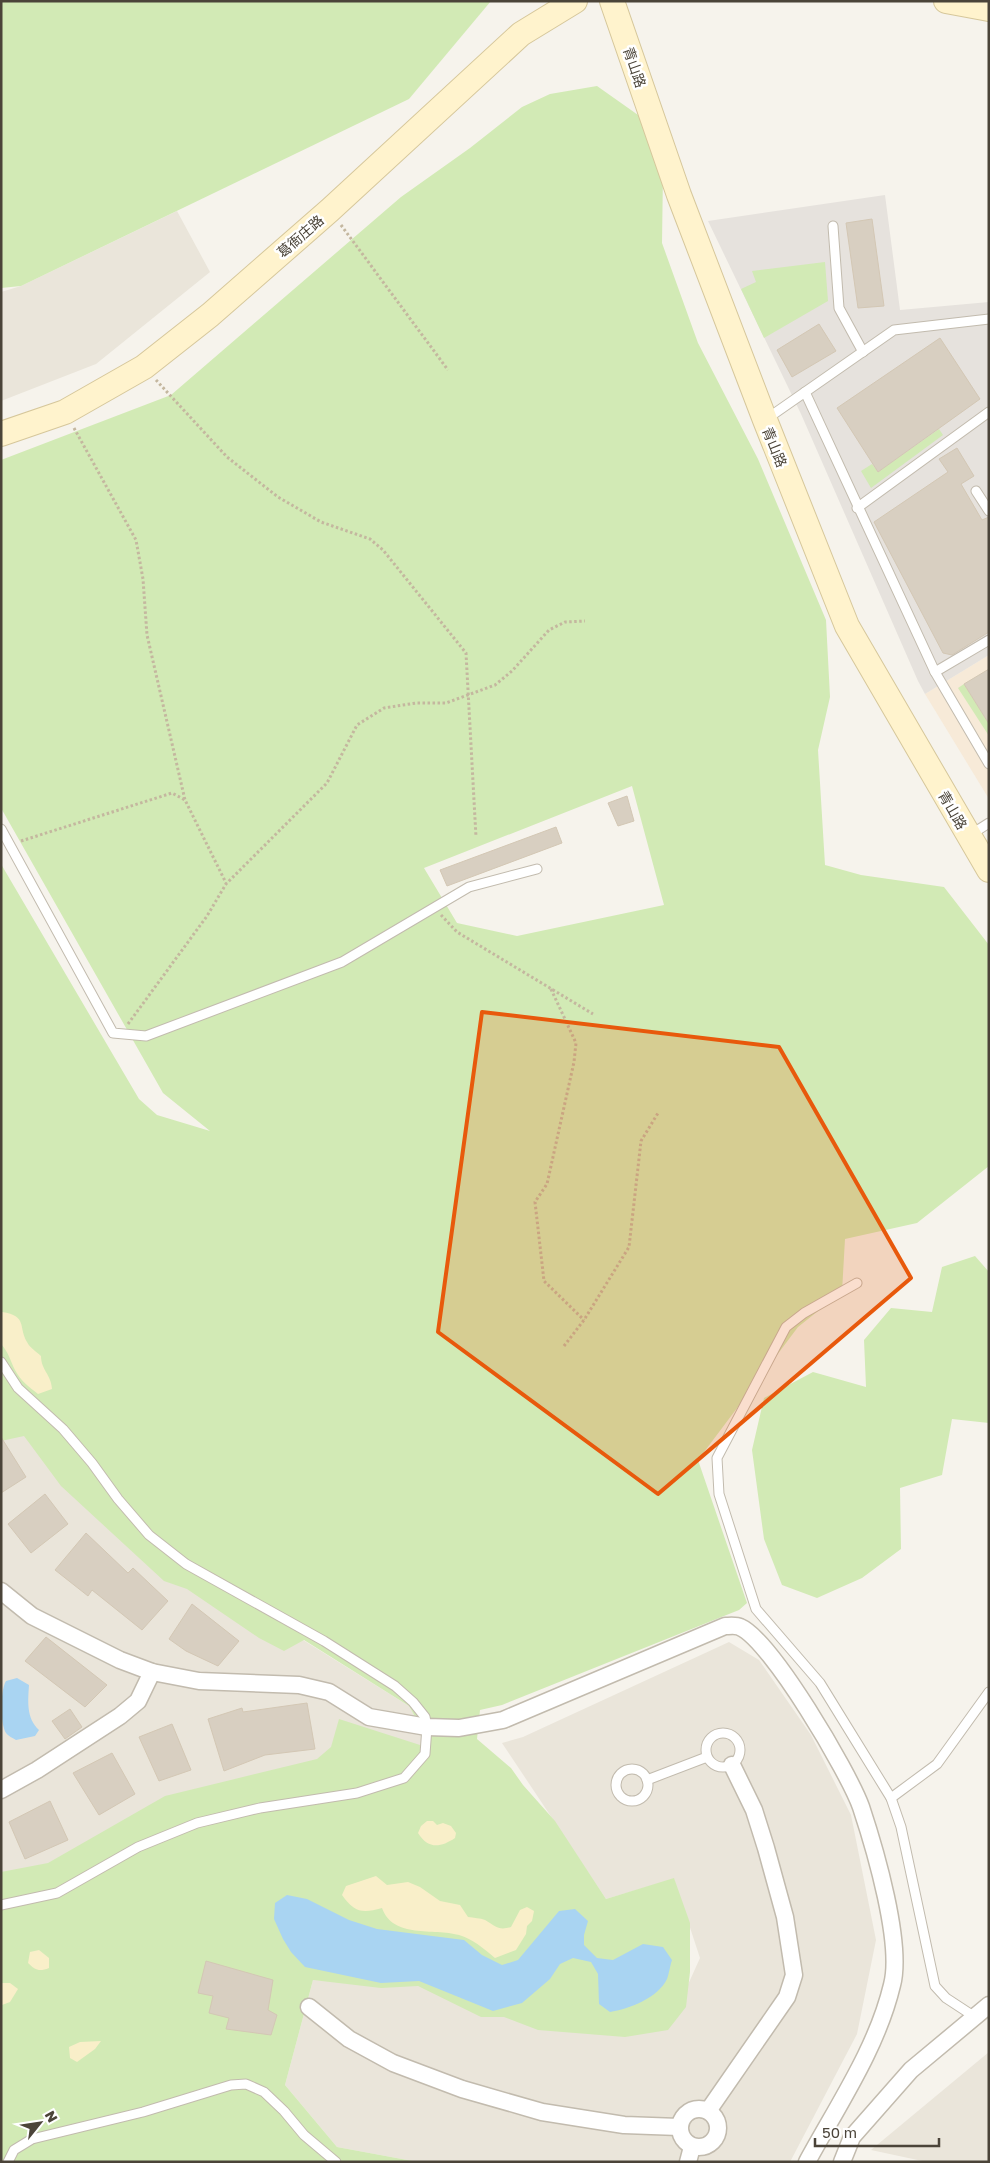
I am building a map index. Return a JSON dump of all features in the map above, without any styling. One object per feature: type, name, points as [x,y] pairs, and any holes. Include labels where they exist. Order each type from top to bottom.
[{"type":"street","name":"葛衙庄路","points":[[1,434],[65,412],[144,367],[210,315],[330,210],[521,34],[575,1]]},
{"type":"street","name":"青山路","points":[[612,1],[679,196],[847,626],[989,870]]},
{"type":"street","points":[[946,1],[989,9]]},
{"type":"street","points":[[1,1591],[32,1616],[120,1660],[152,1672],[199,1681],[299,1685],[330,1692],[369,1717],[427,1727],[460,1728],[504,1720],[725,1626],[739,1626],[765,1647],[814,1718],[860,1806],[884,1890],[894,1947],[893,1984],[871,2045],[807,2162]]},
{"type":"street","points":[[1,1790],[37,1770],[120,1716],[138,1701],[152,1672]]},
{"type":"street","points":[[708,2111],[787,1997],[794,1975],[785,1917],[766,1848],[754,1810],[732,1765]]},
{"type":"street","points":[[842,2162],[852,2137],[911,2070],[989,2005]]},
{"type":"street","points":[[309,2006],[349,2040],[393,2063],[462,2088],[542,2112],[624,2125],[680,2127]]},
{"type":"street","points":[[695,2109],[708,2111],[717,2120],[718,2134],[711,2144],[690,2154],[682,2139],[680,2127],[684,2116],[689,2111],[695,2109]]},
{"type":"lane","points":[[833,226],[839,308],[863,352]]},
{"type":"lane","points":[[765,420],[894,330],[989,319]]},
{"type":"lane","points":[[805,392],[857,508],[935,672],[989,764]]},
{"type":"lane","points":[[857,508],[989,412]]},
{"type":"lane","points":[[976,491],[989,511]]},
{"type":"lane","points":[[935,672],[989,640]]},
{"type":"lane","points":[[968,836],[989,823]]},
{"type":"lane","points":[[1,829],[113,1033],[146,1036],[342,962],[469,887],[537,869]]},
{"type":"lane","points":[[857,1283],[804,1312],[786,1327],[717,1458],[719,1494],[756,1609],[820,1683],[891,1798],[901,1827],[935,1986],[946,1998],[975,2017]]},
{"type":"lane","points":[[1,1362],[18,1388],[63,1429],[92,1463],[118,1499],[149,1534],[186,1564],[324,1641],[395,1686],[413,1702],[425,1717],[427,1727],[425,1754],[404,1778],[357,1792],[260,1808],[196,1823],[138,1847],[57,1893],[1,1905]]},
{"type":"lane","points":[[891,1798],[937,1764],[989,1692]]},
{"type":"lane","points":[[717,1733],[728,1733],[740,1745],[739,1756],[732,1765],[720,1767],[710,1762],[707,1757],[706,1746],[712,1736],[717,1733]]},
{"type":"lane","points":[[647,1780],[707,1757]]},
{"type":"lane","points":[[8,2162],[14,2150],[32,2139],[143,2112],[231,2085],[246,2084],[264,2092],[284,2110],[304,2136],[336,2162]]},
{"type":"path","points":[[330,210],[448,370]]},
{"type":"path","points":[[144,367],[228,457],[278,497],[322,522],[370,539],[383,550],[466,653],[476,837]]},
{"type":"path","points":[[65,412],[136,540],[142,579],[146,635],[185,800],[226,884]]},
{"type":"path","points":[[121,1034],[207,916],[226,884],[327,782],[357,726],[384,708],[416,703],[446,703],[495,685],[512,671],[549,630],[565,622],[584,621]]},
{"type":"path","points":[[10,845],[172,792],[185,800]]},
{"type":"path","points":[[433,908],[457,932],[593,1014]]},
{"type":"path","points":[[551,989],[576,1043],[574,1062],[547,1184],[535,1202],[544,1281],[584,1320]]},
{"type":"path","points":[[564,1346],[584,1320],[629,1247],[641,1141],[658,1113]]},
{"type":"highlighted area","points":[[482,1012],[779,1047],[911,1278],[658,1494],[438,1332]]},
{"type":"shaded area","points":[[885,195],[900,310],[989,302],[989,655],[925,694],[801,414],[708,221]]},
{"type":"shaded area","points":[[177,211],[210,272],[96,364],[1,401],[1,292],[21,286]]},
{"type":"shaded area","points":[[989,655],[989,799],[925,694]]},
{"type":"shaded area","points":[[1,1385],[303,1640],[409,1706],[427,1738],[420,1745],[1,1893]]},
{"type":"shaded area","points":[[729,1642],[759,1660],[811,1735],[851,1815],[876,1940],[857,2034],[790,2162],[418,2162],[337,2147],[285,2085],[313,1980],[418,1986],[668,2029],[700,1958],[674,1879],[606,1899],[502,1743],[523,1737]]},
{"type":"shaded area","points":[[989,2052],[989,2162],[927,2162],[871,2150]]},
{"type":"green space","points":[[1,1],[491,1],[409,99],[21,286],[1,288]]},
{"type":"green space","points":[[597,86],[648,122],[663,172],[662,243],[698,343],[758,459],[826,620],[830,697],[818,750],[825,865],[861,875],[944,887],[989,945],[989,1166],[917,1223],[845,1239],[842,1292],[798,1327],[698,1460],[747,1603],[739,1610],[502,1705],[480,1710],[477,1739],[511,1768],[523,1785],[555,1821],[606,1899],[674,1878],[690,1923],[690,1972],[686,2007],[668,2030],[625,2037],[538,2030],[504,2017],[481,2017],[418,1986],[381,1988],[313,1980],[285,2085],[337,2147],[418,2162],[1,2162],[1,1872],[48,1863],[165,1796],[317,1759],[331,1747],[339,1719],[420,1745],[427,1738],[409,1706],[304,1640],[284,1651],[259,1638],[187,1589],[164,1581],[61,1486],[24,1436],[1,1441],[1,864],[139,1099],[157,1115],[210,1131],[163,1093],[1,808],[1,460],[171,395],[401,197],[470,148],[522,107],[550,94]],"holes":[[[632,786],[664,905],[517,936],[457,923],[424,868]]]},
{"type":"green space","points":[[825,262],[828,301],[764,338],[741,289],[756,282],[752,271]]},
{"type":"green space","points":[[939,429],[943,435],[871,488],[861,471],[872,464],[878,472]]},
{"type":"green space","points":[[964,684],[989,724],[989,736],[958,688]]},
{"type":"green space","points":[[975,1256],[989,1272],[989,1423],[952,1419],[942,1475],[900,1488],[901,1549],[862,1578],[817,1598],[782,1585],[764,1539],[752,1450],[764,1398],[813,1372],[866,1387],[864,1340],[891,1308],[932,1312],[942,1267]]},
{"type":"sand","points":[[2,1312],[16,1316],[19,1319],[24,1337],[41,1356],[41,1361],[50,1379],[52,1389],[38,1394],[17,1374],[1,1344]]},
{"type":"sand","points":[[427,1821],[433,1821],[437,1825],[443,1823],[451,1826],[456,1833],[455,1838],[439,1845],[426,1842],[418,1833],[421,1826]]},
{"type":"sand","points":[[376,1876],[387,1885],[408,1882],[420,1887],[440,1901],[460,1905],[468,1917],[485,1920],[500,1928],[511,1927],[520,1910],[527,1907],[534,1911],[532,1921],[527,1926],[526,1934],[516,1950],[495,1958],[469,1939],[449,1933],[405,1928],[387,1918],[382,1908],[369,1911],[359,1910],[350,1905],[342,1895],[346,1886]]},
{"type":"sand","points":[[39,1950],[49,1958],[49,1968],[37,1970],[28,1963],[30,1952]]},
{"type":"sand","points":[[1,1983],[10,1983],[18,1989],[10,2002],[2,2005]]},
{"type":"sand","points":[[101,2041],[95,2049],[77,2062],[70,2058],[69,2047],[80,2042]]},
{"type":"water","points":[[17,1678],[29,1685],[28,1703],[30,1715],[39,1730],[35,1736],[16,1740],[6,1733],[2,1707],[6,1681]]},
{"type":"water","points":[[287,1895],[307,1899],[349,1920],[377,1929],[464,1940],[482,1955],[502,1965],[518,1960],[559,1911],[575,1909],[588,1921],[584,1935],[584,1945],[597,1958],[613,1960],[643,1944],[663,1947],[672,1960],[663,1986],[642,2002],[626,2008],[610,2012],[599,2004],[598,1974],[591,1962],[573,1958],[560,1964],[550,1979],[522,2003],[493,2011],[419,1981],[381,1983],[305,1967],[291,1952],[274,1919],[275,1903]]},
{"type":"building","points":[[872,219],[884,306],[858,308],[846,223]]},
{"type":"building","points":[[819,324],[836,351],[792,377],[777,350]]},
{"type":"building","points":[[940,338],[980,399],[878,472],[837,408]]},
{"type":"building","points":[[957,448],[974,476],[961,484],[982,520],[989,517],[989,632],[952,655],[943,653],[874,522],[948,472],[939,459]]},
{"type":"building","points":[[989,669],[989,724],[964,684]]},
{"type":"building","points":[[627,796],[634,821],[618,826],[608,803]]},
{"type":"building","points":[[556,827],[562,843],[447,886],[440,870]]},
{"type":"building","points":[[1,1437],[26,1477],[1,1493]]},
{"type":"building","points":[[45,1494],[68,1524],[31,1553],[8,1524]]},
{"type":"building","points":[[86,1533],[128,1573],[133,1568],[168,1601],[142,1630],[92,1590],[88,1596],[55,1570]]},
{"type":"building","points":[[192,1604],[239,1641],[218,1666],[186,1651],[169,1639]]},
{"type":"building","points":[[46,1637],[107,1685],[85,1707],[25,1661]]},
{"type":"building","points":[[307,1703],[315,1749],[265,1755],[224,1771],[208,1719],[242,1708],[243,1712]]},
{"type":"building","points":[[70,1709],[82,1727],[65,1739],[52,1721]]},
{"type":"building","points":[[172,1724],[191,1770],[159,1781],[139,1737]]},
{"type":"building","points":[[112,1753],[135,1794],[99,1815],[73,1773]]},
{"type":"building","points":[[50,1801],[68,1840],[25,1859],[9,1822]]},
{"type":"building","points":[[206,1961],[273,1980],[268,2010],[277,2015],[271,2035],[226,2029],[229,2018],[209,2013],[213,1996],[198,1993]]}]
